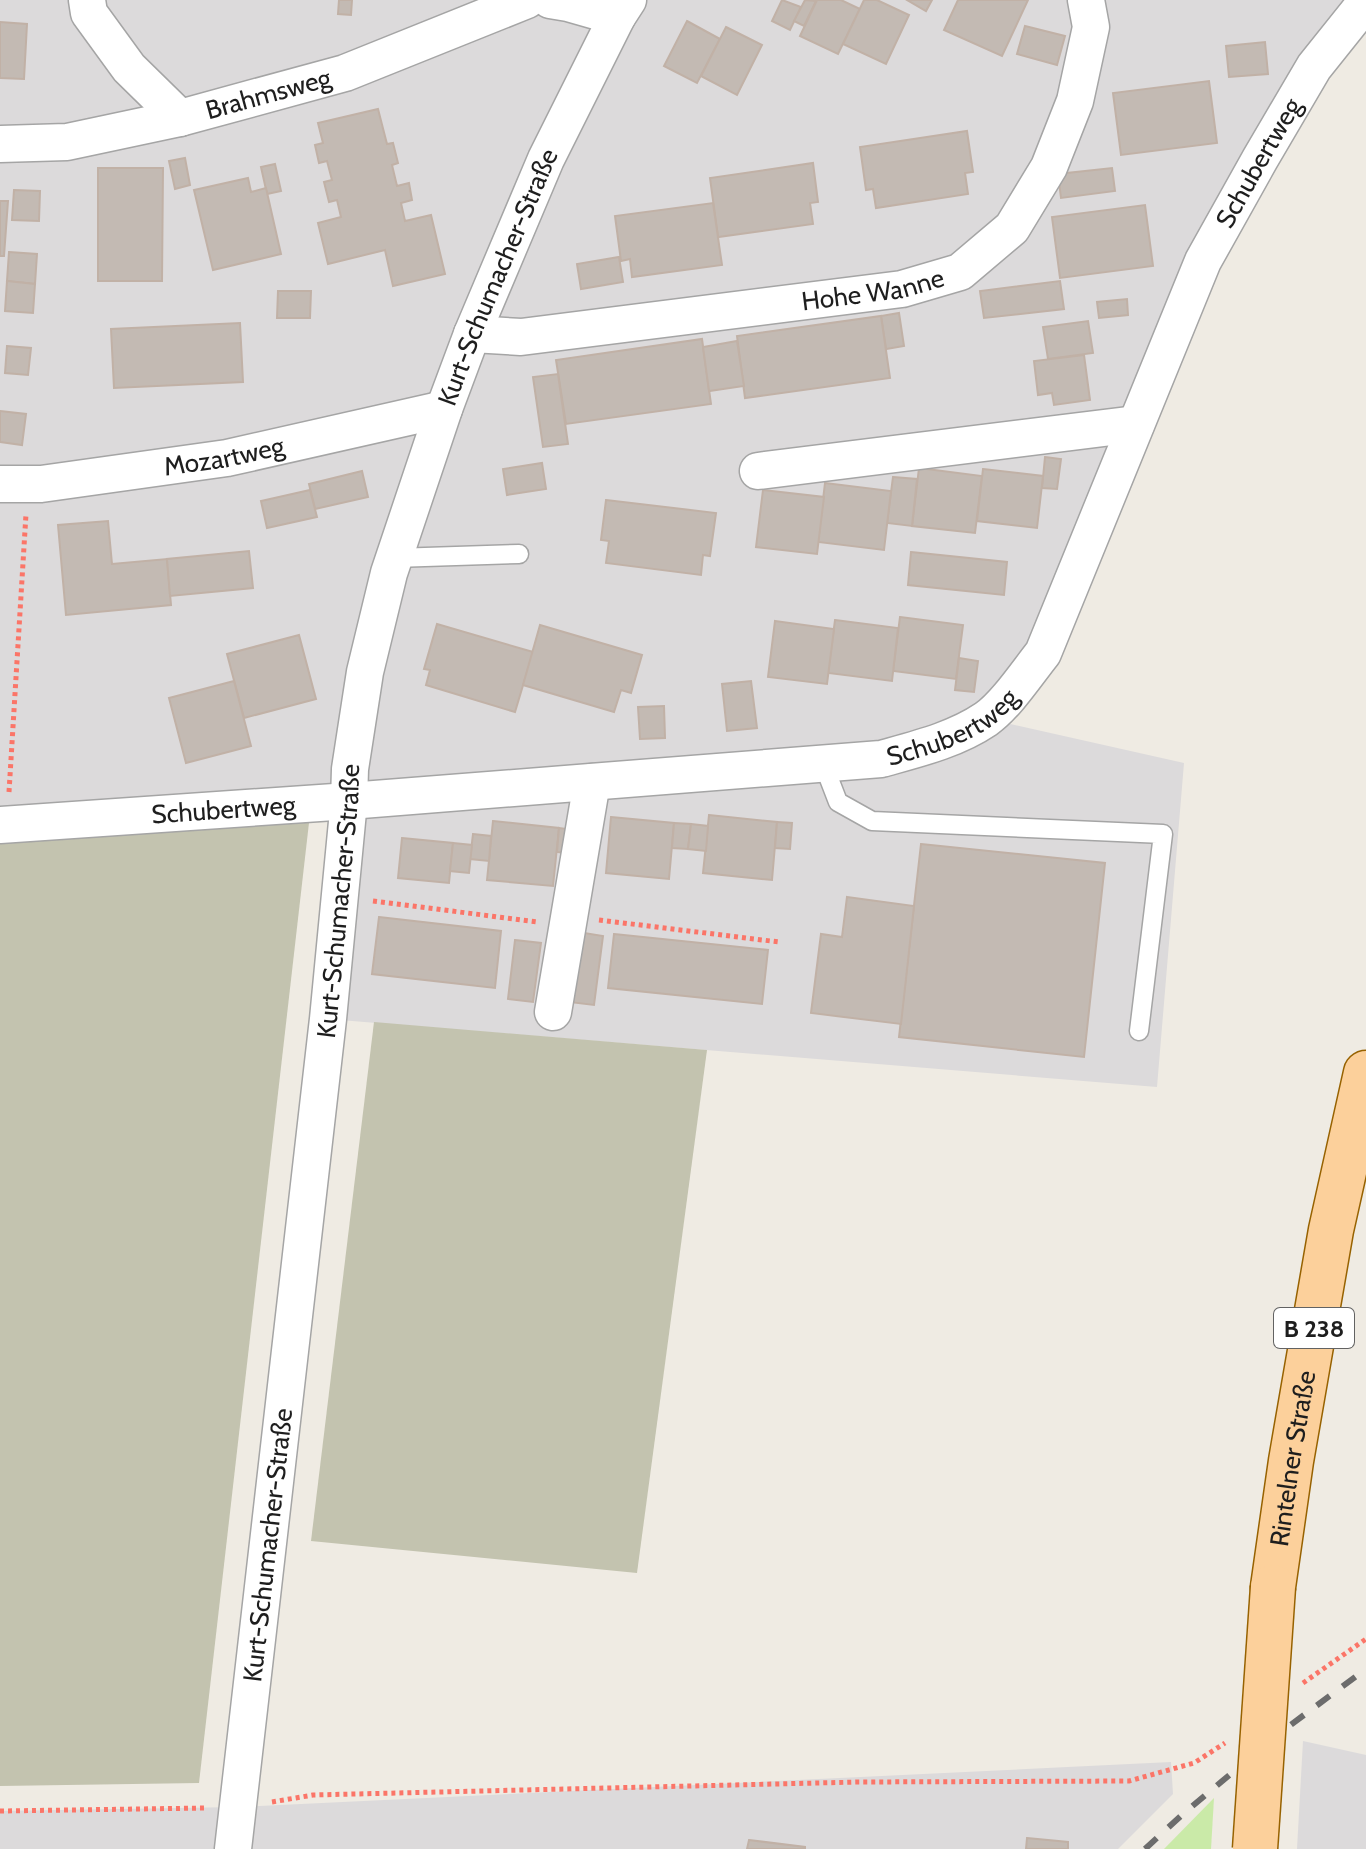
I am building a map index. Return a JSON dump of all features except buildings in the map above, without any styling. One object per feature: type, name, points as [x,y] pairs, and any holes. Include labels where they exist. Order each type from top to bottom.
[{"type":"main road","name":"Rintelner Straße","points":[[1255,1849],[1273,1587],[1291,1461],[1331,1230],[1366,1073]]},
{"type":"street","points":[[87,0],[89,13],[129,68],[180,118]]},
{"type":"street","name":"Brahmsweg","points":[[0,144],[67,142],[180,118],[345,73],[527,0]]},
{"type":"street","points":[[550,0],[622,9]]},
{"type":"street","name":"Hohe Wanne","points":[[472,334],[521,337],[856,295],[902,289],[960,272],[1012,228],[1049,167],[1075,101],[1091,27],[1086,0]]},
{"type":"street","name":"Schubertweg","points":[[3,825],[881,759],[937,744],[987,718],[1043,653],[1203,261],[1314,67],[1366,2]]},
{"type":"street","name":"Kurt-Schumacher-Straße","points":[[233,1849],[328,1019],[350,769],[365,672],[389,573],[472,334],[546,159],[622,9]]},
{"type":"street","name":"Mozartweg","points":[[14,484],[41,484],[227,458],[444,409]]},
{"type":"street","points":[[758,471],[1136,424]]},
{"type":"street","points":[[553,1012],[592,782]]},
{"type":"lane","points":[[394,558],[519,554]]},
{"type":"lane","points":[[823,763],[838,802],[872,821],[1163,834],[1139,1031]]},
{"type":"path","points":[[3,825],[14,484]]},
{"type":"path","points":[[0,1811],[238,1807],[313,1795],[859,1782],[1129,1781],[1194,1763],[1223,1745]]},
{"type":"shaded area","points":[[0,0],[1366,0],[1260,159],[1043,653],[988,719],[1184,763],[1157,1087],[328,1019],[349,802],[0,825]]},
{"type":"shaded area","points":[[310,814],[199,1783],[0,1786],[0,836]]},
{"type":"shaded area","points":[[374,1022],[707,1050],[637,1573],[311,1541]]},
{"type":"shaded area","points":[[1303,1741],[1366,1755],[1366,1849],[1297,1849]]},
{"type":"shaded area","points":[[1171,1762],[1173,1794],[1118,1849],[0,1849],[0,1811],[238,1807]]},
{"type":"green space","points":[[1214,1798],[1211,1849],[1164,1849]]},
{"type":"railway","points":[[1145,1849],[1277,1735],[1366,1669]]}]
